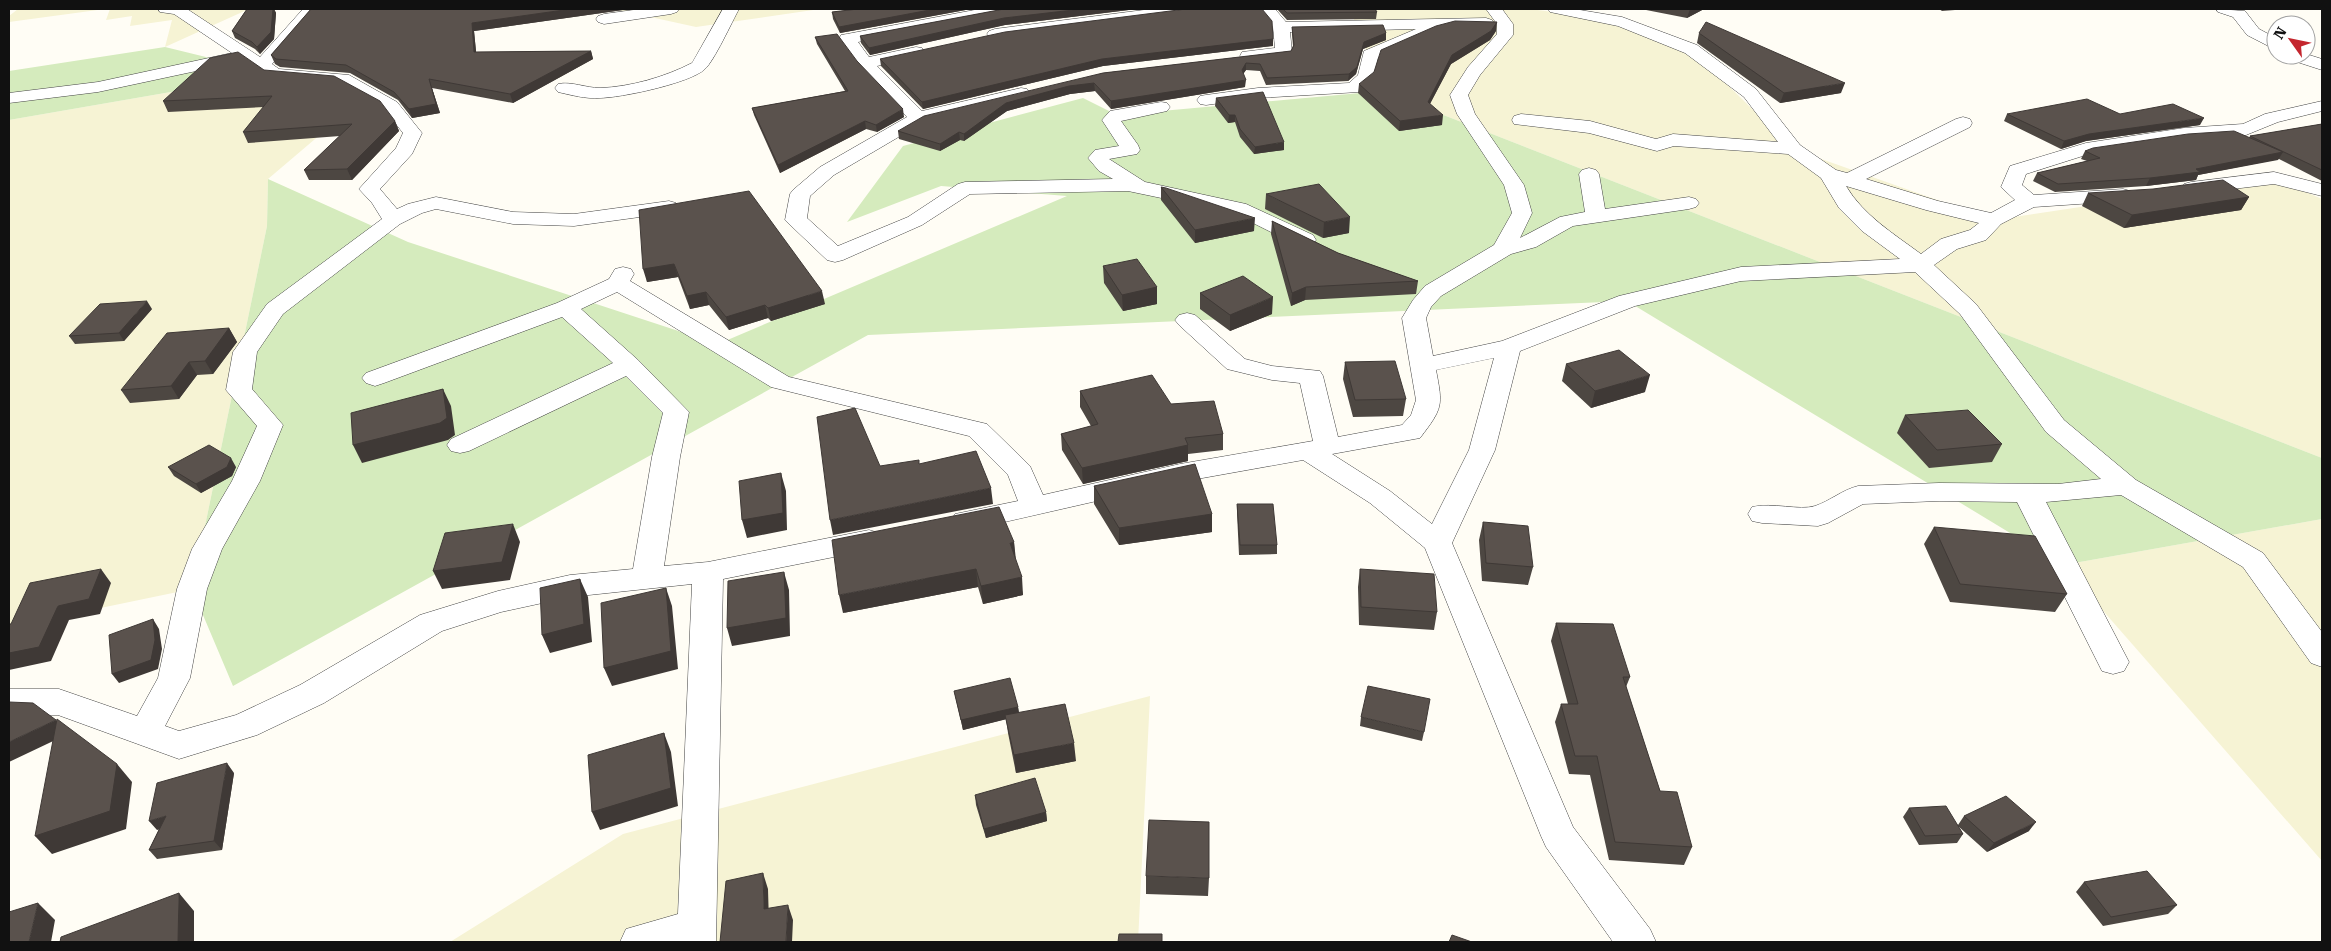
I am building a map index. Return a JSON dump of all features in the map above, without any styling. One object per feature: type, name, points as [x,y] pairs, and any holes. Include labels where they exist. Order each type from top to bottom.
[{"type":"street","points":[[166,9],[178,10],[255,59],[274,74],[342,79],[391,106],[414,134],[405,150],[369,189],[380,199],[393,220]]},
{"type":"street","points":[[9,98],[98,87],[255,59],[311,9]]},
{"type":"street","points":[[604,19],[671,9]]},
{"type":"street","points":[[564,88],[601,93],[660,81],[690,72],[699,66],[731,9]]},
{"type":"street","points":[[918,118],[865,63],[847,39],[1004,9]]},
{"type":"street","points":[[977,38],[1005,32],[1186,9]]},
{"type":"street","points":[[1258,93],[1247,60],[1239,57],[1284,52],[1281,27],[1267,9]]},
{"type":"street","points":[[1556,9],[1622,22],[1691,49],[1750,93],[1793,149],[1829,174],[1933,206],[1994,220]]},
{"type":"street","points":[[2224,9],[2239,14],[2253,32],[2266,39]]},
{"type":"street","points":[[1281,27],[1450,22],[1500,16],[1507,30],[1505,35],[1468,79],[1459,95],[1466,114],[1514,185],[1522,213],[1503,249]]},
{"type":"street","points":[[1370,55],[1420,32],[1450,22]]},
{"type":"street","points":[[1206,100],[1258,93],[1353,88],[1366,78],[1370,55],[1361,25]]},
{"type":"street","points":[[865,63],[930,48]]},
{"type":"street","points":[[1038,89],[918,118],[827,171],[800,194],[796,220],[835,255],[915,221],[965,188],[1128,185],[1239,208],[1319,246]]},
{"type":"street","points":[[2028,201],[2012,187],[2017,170],[2086,148],[2184,134],[2246,129],[2272,118],[2322,106]]},
{"type":"street","points":[[1138,187],[1120,174],[1108,169],[1098,158],[1102,154],[1130,150],[1128,142],[1113,126],[1111,120],[1117,116],[1161,107]]},
{"type":"street","points":[[1521,120],[1590,127],[1657,145],[1673,140],[1793,149]]},
{"type":"street","points":[[1850,180],[1903,155],[1928,138],[1963,123]]},
{"type":"street","points":[[1589,174],[1596,216]]},
{"type":"street","points":[[1829,174],[1846,204],[1870,226],[1921,265],[1968,308],[2055,426],[2126,486],[2253,560],[2322,655]]},
{"type":"street","points":[[2176,190],[2274,178],[2322,190]]},
{"type":"street","points":[[1422,366],[1509,347],[1627,301],[1741,274],[1921,265],[1949,244],[1978,235],[1994,220],[2028,201],[2136,194]]},
{"type":"street","points":[[146,731],[174,678],[192,589],[207,549],[246,481],[270,425],[239,390],[245,352],[275,309],[336,265],[393,220],[415,208],[436,203],[513,218],[574,220],[668,207]]},
{"type":"street","points":[[938,526],[1034,507],[1180,473],[1410,432],[1423,418],[1429,400],[1414,318],[1420,305],[1424,288],[1503,249],[1528,242],[1567,221],[1689,203]]},
{"type":"street","points":[[375,378],[565,308],[621,279],[780,382],[978,430],[1020,472],[1034,507]]},
{"type":"street","points":[[565,308],[629,365],[676,412],[666,456],[647,577]]},
{"type":"street","points":[[1187,320],[1236,364],[1272,373],[1311,376],[1317,448],[1437,543],[1559,836],[1636,942]]},
{"type":"street","points":[[1437,543],[1482,450],[1509,347]]},
{"type":"street","points":[[460,445],[629,365]]},
{"type":"street","points":[[1762,514],[1818,516],[1858,495],[1938,492],[2058,493],[2126,486]]},
{"type":"street","points":[[2027,493],[2113,662]]},
{"type":"street","points":[[9,702],[59,702],[146,731],[179,745],[245,726],[312,694],[431,623],[498,602],[570,586],[708,572],[890,535]]},
{"type":"street","points":[[640,942],[697,934],[708,572]]},
{"type":"shaded area","points":[[18,9],[105,9],[9,22],[9,16]]},
{"type":"shaded area","points":[[110,9],[249,9],[165,47],[172,20],[130,26],[132,16],[106,20]]},
{"type":"shaded area","points":[[614,9],[820,9],[696,27]]},
{"type":"shaded area","points":[[1350,9],[1530,9],[1584,16],[1691,49],[1793,149],[1994,220],[2274,178],[2322,199],[2322,458],[1382,91]]},
{"type":"shaded area","points":[[275,74],[328,128],[268,179],[267,226],[192,589],[9,627],[9,120]]},
{"type":"shaded area","points":[[2322,519],[2322,861],[2063,565]]},
{"type":"shaded area","points":[[1150,696],[1138,942],[450,942],[623,834]]},
{"type":"green space","points":[[165,47],[275,74],[9,120],[9,71]]},
{"type":"green space","points":[[1382,91],[2322,458],[2322,519],[2063,565],[1627,301],[868,335],[233,686],[192,589],[267,226],[268,179],[408,242],[718,344],[1067,196],[941,186],[847,222],[903,146],[1083,98],[1117,115]]},
{"type":"building","points":[[247,9],[273,9],[271,32],[257,47],[252,42],[232,31]]},
{"type":"building","points":[[311,9],[571,9],[472,23],[474,52],[591,51],[510,94],[429,79],[436,104],[409,109],[394,92],[346,65],[276,59],[271,55]]},
{"type":"building","points":[[858,9],[935,9],[839,27],[832,12]]},
{"type":"building","points":[[1004,9],[1082,9],[1004,18],[869,48],[860,36]]},
{"type":"building","points":[[1186,9],[1262,9],[1272,21],[1273,39],[1102,59],[922,102],[880,59],[1005,32]]},
{"type":"building","points":[[1283,9],[1375,9],[1377,12],[1287,13]]},
{"type":"building","points":[[1455,21],[1497,22],[1491,31],[1452,55],[1428,102],[1443,115],[1400,121],[1359,84],[1374,72],[1381,50],[1436,26]]},
{"type":"building","points":[[1706,22],[1845,83],[1784,93],[1699,33]]},
{"type":"building","points":[[1383,25],[1386,33],[1364,42],[1357,67],[1349,74],[1267,78],[1260,64],[1246,63],[1242,70],[1246,80],[1111,101],[1094,83],[1069,86],[1006,103],[964,134],[959,132],[940,144],[898,131],[924,116],[1103,73],[1291,51],[1294,45],[1292,27]]},
{"type":"building","points":[[837,34],[857,61],[903,109],[876,125],[865,121],[778,165],[752,108],[848,91],[815,37]]},
{"type":"building","points":[[238,52],[264,70],[334,76],[380,101],[395,121],[347,169],[304,170],[352,124],[243,132],[272,96],[163,101],[210,58]]},
{"type":"building","points":[[1263,92],[1284,142],[1255,147],[1240,129],[1235,115],[1229,115],[1216,98]]},
{"type":"building","points":[[2087,99],[2120,114],[2173,104],[2204,118],[2089,134],[2064,141],[2007,114]]},
{"type":"building","points":[[2322,124],[2322,170],[2250,136]]},
{"type":"building","points":[[2234,131],[2283,152],[2196,169],[2200,172],[2150,178],[2058,184],[2037,173],[2100,158],[2085,151],[2093,148],[2188,134]]},
{"type":"building","points":[[2223,180],[2249,197],[2132,215],[2088,193],[2153,189]]},
{"type":"building","points":[[1319,184],[1350,217],[1324,222],[1266,194]]},
{"type":"building","points":[[1161,187],[1166,188],[1255,218],[1195,230]]},
{"type":"building","points":[[749,191],[822,291],[768,308],[765,305],[726,317],[706,292],[687,296],[674,264],[643,269],[639,210]]},
{"type":"building","points":[[1272,221],[1338,253],[1418,281],[1306,287],[1292,293]]},
{"type":"building","points":[[1137,259],[1157,287],[1122,295],[1103,266]]},
{"type":"building","points":[[1243,276],[1273,297],[1230,315],[1200,293]]},
{"type":"building","points":[[147,301],[119,333],[69,336],[100,304]]},
{"type":"building","points":[[229,328],[205,361],[189,362],[171,386],[121,390],[167,333]]},
{"type":"building","points":[[1619,350],[1650,375],[1595,391],[1566,364]]},
{"type":"building","points":[[1395,361],[1406,399],[1355,400],[1345,362]]},
{"type":"building","points":[[1152,375],[1171,404],[1214,401],[1223,434],[1185,438],[1188,445],[1082,468],[1061,434],[1098,424],[1080,391]]},
{"type":"building","points":[[443,389],[447,418],[440,423],[353,445],[351,413]]},
{"type":"building","points":[[855,408],[880,466],[919,460],[919,464],[976,451],[991,488],[830,520],[817,417]]},
{"type":"building","points":[[1968,410],[2002,444],[1937,450],[1905,415]]},
{"type":"building","points":[[209,445],[231,458],[227,467],[196,484],[168,467]]},
{"type":"building","points":[[1195,464],[1212,514],[1119,528],[1094,486]]},
{"type":"building","points":[[781,473],[783,513],[742,520],[739,481]]},
{"type":"building","points":[[1237,504],[1273,504],[1277,545],[1240,545]]},
{"type":"building","points":[[999,507],[1014,542],[1010,543],[1022,577],[981,586],[976,569],[839,595],[832,540]]},
{"type":"building","points":[[1483,522],[1528,526],[1533,567],[1486,563]]},
{"type":"building","points":[[513,524],[502,562],[433,571],[445,533]]},
{"type":"building","points":[[1934,527],[2035,536],[2067,594],[1960,584]]},
{"type":"building","points":[[101,569],[89,599],[58,606],[39,647],[9,653],[9,624],[11,624],[30,583]]},
{"type":"building","points":[[1360,569],[1434,574],[1437,612],[1361,607]]},
{"type":"building","points":[[784,572],[786,618],[727,628],[728,581]]},
{"type":"building","points":[[580,579],[584,624],[542,635],[540,588]]},
{"type":"building","points":[[666,588],[671,651],[604,668],[601,603]]},
{"type":"building","points":[[153,619],[155,640],[151,660],[112,674],[109,635]]},
{"type":"building","points":[[1556,623],[1613,624],[1630,677],[1623,677],[1660,791],[1677,792],[1692,847],[1615,842],[1597,756],[1575,756],[1561,704],[1578,704]]},
{"type":"building","points":[[1010,678],[1018,707],[961,720],[954,691]]},
{"type":"building","points":[[1368,686],[1430,699],[1424,732],[1361,717]]},
{"type":"building","points":[[9,702],[33,703],[56,720],[9,742]]},
{"type":"building","points":[[1065,704],[1074,743],[1014,755],[1005,715]]},
{"type":"building","points":[[57,719],[117,764],[110,811],[35,836]]},
{"type":"building","points":[[664,733],[671,788],[592,812],[588,755]]},
{"type":"building","points":[[227,763],[214,841],[149,850],[166,816],[149,821],[157,783]]},
{"type":"building","points":[[1035,778],[1046,812],[984,829],[975,795]]},
{"type":"building","points":[[2006,796],[2036,822],[1994,843],[1964,816]]},
{"type":"building","points":[[1946,806],[1963,834],[1925,836],[1909,808]]},
{"type":"building","points":[[1149,820],[1209,822],[1209,878],[1146,876]]},
{"type":"building","points":[[2147,871],[2177,905],[2111,917],[2084,882]]},
{"type":"building","points":[[763,873],[764,909],[788,905],[786,942],[720,942],[726,881]]},
{"type":"building","points":[[179,893],[178,942],[60,942],[61,937]]},
{"type":"building","points":[[38,903],[29,942],[9,942],[9,912]]},
{"type":"building","points":[[1119,934],[1162,934],[1162,942],[1118,942]]},
{"type":"building","points":[[1452,935],[1472,942],[1449,942]]}]
